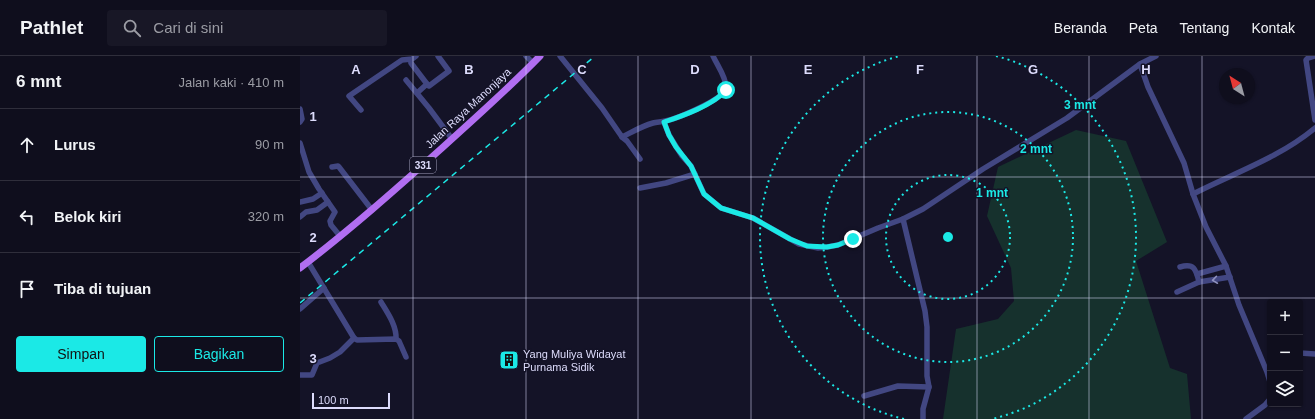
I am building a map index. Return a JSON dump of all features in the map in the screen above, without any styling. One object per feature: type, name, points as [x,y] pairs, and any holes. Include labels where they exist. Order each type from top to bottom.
[{"type":"main road","name":"Jalan Raya Manonjaya","points":[[300,268],[372,210],[476,119],[540,56]]},
{"type":"street","points":[[360,110],[349,96],[402,60],[412,59],[416,56]]},
{"type":"street","points":[[417,93],[427,84],[429,86],[449,71],[438,56]]},
{"type":"street","points":[[526,56],[533,63]]},
{"type":"street","points":[[560,56],[602,108],[640,160]]},
{"type":"street","points":[[622,137],[654,122],[664,122],[686,115],[710,102],[726,90],[724,80],[713,56]]},
{"type":"street","points":[[664,122],[676,147],[691,166],[704,194],[721,208],[753,218],[790,239],[807,246],[818,248],[838,245],[923,209],[983,169],[1067,118],[1140,64],[1156,56]]},
{"type":"street","points":[[1315,56],[1306,60],[1315,120]]},
{"type":"street","points":[[411,63],[427,84]]},
{"type":"street","points":[[1140,64],[1148,87],[1184,163],[1193,194],[1206,227],[1226,266],[1238,305],[1267,367]]},
{"type":"street","points":[[406,80],[452,139]]},
{"type":"street","points":[[300,109],[302,119],[300,122]]},
{"type":"street","points":[[1193,194],[1232,174],[1268,160],[1315,128]]},
{"type":"street","points":[[300,143],[309,172],[335,213],[330,221],[331,225],[340,236]]},
{"type":"street","points":[[332,167],[340,167],[372,210]]},
{"type":"street","points":[[640,188],[666,183],[695,174]]},
{"type":"street","points":[[300,202],[313,199],[322,193]]},
{"type":"street","points":[[300,217],[306,212],[317,210],[328,202]]},
{"type":"street","points":[[902,219],[926,320],[929,387],[923,419]]},
{"type":"street","points":[[308,262],[354,338],[357,340],[396,339]]},
{"type":"street","points":[[1180,267],[1188,265],[1192,266],[1197,274],[1199,282]]},
{"type":"street","points":[[1197,274],[1226,266]]},
{"type":"street","points":[[1176,292],[1199,282],[1230,277]]},
{"type":"street","points":[[300,309],[324,288]]},
{"type":"street","points":[[381,302],[391,318],[396,339],[399,341],[406,357]]},
{"type":"street","points":[[300,375],[312,375],[317,363],[340,352],[354,338]]},
{"type":"street","points":[[1303,353],[1315,354]]},
{"type":"street","points":[[864,396],[898,386],[929,387]]},
{"type":"street","points":[[1246,419],[1267,403]]},
{"type":"green space","points":[[1076,130],[1126,141],[1167,242],[1136,261],[1170,368],[1187,374],[1191,419],[943,419],[956,329],[998,319],[1014,301],[1011,268],[987,216],[998,167]]},
{"type":"railway","points":[[300,303],[595,56]]},
{"type":"place","name":"Yang Muliya Widayat Purnama Sidik","points":[[509,360]]},
{"type":"route","points":[[726,90],[710,102],[686,115],[664,122],[676,147],[691,166],[704,194],[721,208],[745,214],[799,244],[818,248],[838,245],[853,239]]}]
